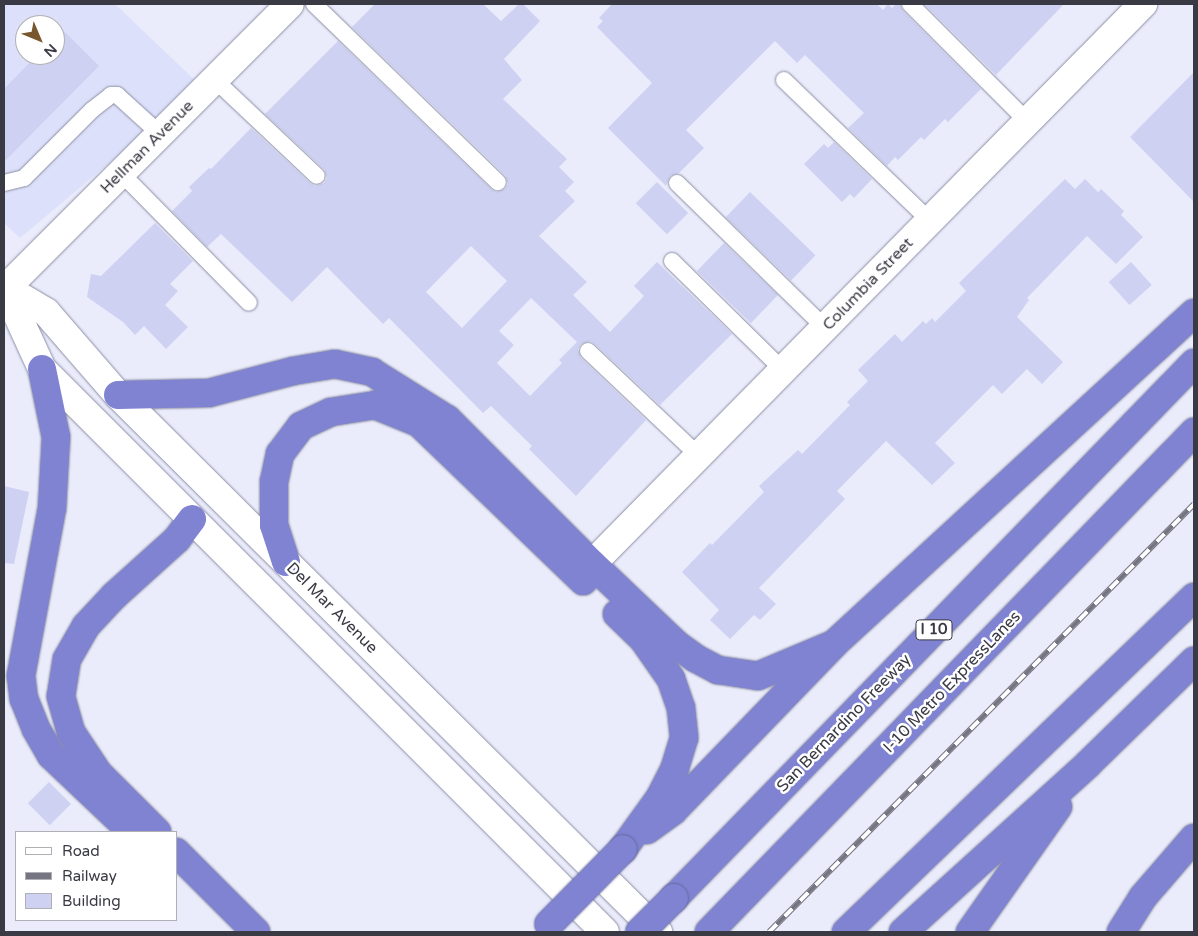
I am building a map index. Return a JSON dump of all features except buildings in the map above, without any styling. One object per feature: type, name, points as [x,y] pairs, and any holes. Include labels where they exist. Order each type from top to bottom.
[{"type":"highway","points":[[544,930],[623,849],[673,811],[834,644],[1194,313]]},
{"type":"highway","name":"San Bernardino Freeway","points":[[640,932],[1194,363]]},
{"type":"highway","points":[[118,395],[209,393],[293,371],[335,364],[372,372],[446,418],[592,564],[676,644],[718,670],[758,676],[834,644]]},
{"type":"highway","points":[[42,369],[56,436],[52,508],[21,676],[24,698],[36,729],[51,755],[131,831]]},
{"type":"highway","points":[[286,562],[274,525],[274,482],[280,454],[301,426],[331,412],[376,406],[419,423],[643,639],[671,679],[681,708],[684,738],[675,768],[659,799],[623,849]]},
{"type":"highway","name":"I-10 Metro ExpressLanes","points":[[709,932],[1194,432]]},
{"type":"highway","points":[[156,831],[98,773],[71,732],[61,696],[67,659],[86,626],[114,596],[177,539],[192,518]]},
{"type":"highway","points":[[846,932],[1194,597]]},
{"type":"highway","points":[[904,932],[1088,764],[1194,661]]},
{"type":"highway","points":[[970,932],[1088,764]]},
{"type":"highway","points":[[1121,932],[1143,897],[1194,838]]},
{"type":"highway","points":[[178,854],[256,932]]},
{"type":"highway","points":[[178,876],[237,932]]},
{"type":"main road","name":"Columbia Street","points":[[592,564],[1143,4]]},
{"type":"main road","name":"Hellman Avenue","points":[[4,288],[214,79],[278,8]]},
{"type":"main road","points":[[4,288],[42,369],[605,932]]},
{"type":"main road","name":"Del Mar Avenue","points":[[4,288],[46,312],[118,395],[658,932]]},
{"type":"lane","points":[[314,4],[498,182]]},
{"type":"lane","points":[[910,4],[1028,122]]},
{"type":"lane","points":[[214,79],[317,176]]},
{"type":"lane","points":[[784,80],[930,221]]},
{"type":"lane","points":[[4,182],[24,178],[92,110],[111,95],[116,95],[160,134]]},
{"type":"lane","points":[[121,173],[249,302]]},
{"type":"lane","points":[[677,183],[825,328]]},
{"type":"lane","points":[[672,261],[783,370]]},
{"type":"lane","points":[[588,351],[699,456]]},
{"type":"shaded area","points":[[4,4],[115,4],[201,86],[20,238],[4,223]]},
{"type":"railway","points":[[769,932],[1194,504]]}]
